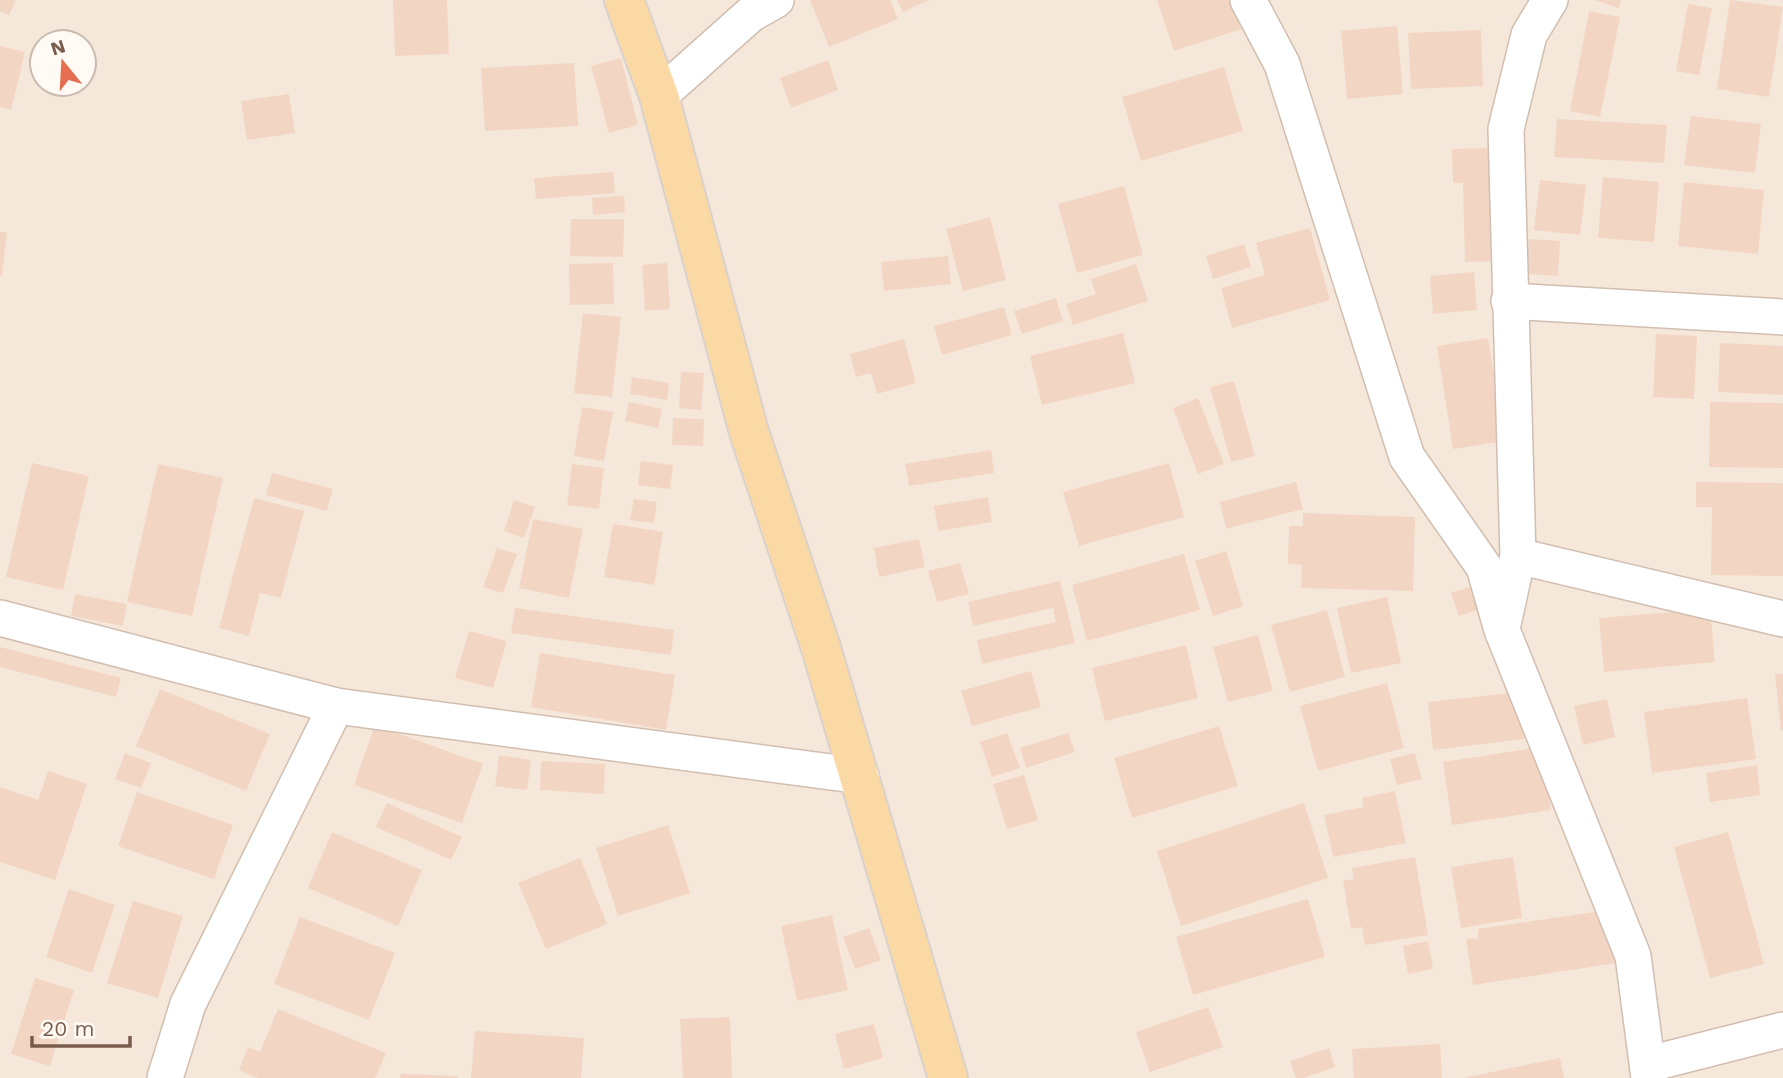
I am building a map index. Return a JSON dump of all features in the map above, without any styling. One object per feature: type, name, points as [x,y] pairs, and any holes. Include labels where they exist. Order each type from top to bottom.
[{"type":"main road","points":[[624,0],[659,96],[749,432],[821,648],[948,1078]]},
{"type":"street","points":[[1248,0],[1282,64],[1408,457],[1484,567],[1502,630],[1633,956],[1649,1071],[1783,1030]]},
{"type":"street","points":[[1502,630],[1518,556],[1506,129],[1528,35],[1550,0]]},
{"type":"street","points":[[659,96],[753,5]]},
{"type":"street","points":[[1509,301],[1783,317]]},
{"type":"street","points":[[1518,556],[1783,619]]},
{"type":"street","points":[[0,618],[336,706],[860,776]]},
{"type":"street","points":[[165,1078],[188,1004],[336,706]]},
{"type":"shaded area","points":[[0,0],[1783,0],[1783,1078],[0,1078]]},
{"type":"building","points":[[0,0],[16,0],[9,15],[0,11]]},
{"type":"building","points":[[393,0],[447,0],[449,54],[395,56]]},
{"type":"building","points":[[810,0],[890,0],[898,19],[829,47]]},
{"type":"building","points":[[897,0],[929,0],[903,12]]},
{"type":"building","points":[[1157,0],[1231,0],[1241,29],[1174,51]]},
{"type":"building","points":[[1594,0],[1621,0],[1619,8]]},
{"type":"building","points":[[1730,0],[1783,7],[1769,97],[1717,89]]},
{"type":"building","points":[[1688,4],[1712,8],[1699,75],[1676,71]]},
{"type":"building","points":[[1589,11],[1620,17],[1600,117],[1570,111]]},
{"type":"building","points":[[1397,26],[1403,94],[1347,99],[1341,31]]},
{"type":"building","points":[[1481,30],[1483,86],[1411,89],[1408,33]]},
{"type":"building","points":[[0,46],[25,52],[11,110],[0,107]]},
{"type":"building","points":[[621,58],[638,125],[609,133],[591,66]]},
{"type":"building","points":[[828,60],[838,90],[791,108],[780,78]]},
{"type":"building","points":[[574,63],[578,126],[485,131],[481,68]]},
{"type":"building","points":[[1224,67],[1243,131],[1141,161],[1122,97]]},
{"type":"building","points":[[289,94],[295,133],[247,140],[241,101]]},
{"type":"building","points":[[1691,116],[1761,124],[1755,173],[1684,165]]},
{"type":"building","points":[[1557,119],[1667,125],[1664,163],[1554,157]]},
{"type":"building","points":[[1491,148],[1494,261],[1465,262],[1463,183],[1453,183],[1452,149]]},
{"type":"building","points":[[613,172],[615,193],[536,199],[534,178]]},
{"type":"building","points":[[1603,177],[1659,182],[1654,242],[1598,238]]},
{"type":"building","points":[[1540,180],[1586,185],[1580,235],[1534,230]]},
{"type":"building","points":[[1684,182],[1764,190],[1758,254],[1678,246]]},
{"type":"building","points":[[1124,186],[1143,255],[1077,273],[1058,204]]},
{"type":"building","points":[[624,196],[625,212],[593,215],[592,198]]},
{"type":"building","points":[[990,217],[1006,280],[963,291],[946,229]]},
{"type":"building","points":[[571,219],[624,219],[623,257],[570,256]]},
{"type":"building","points":[[1310,228],[1330,300],[1232,328],[1221,288],[1265,275],[1256,243]]},
{"type":"building","points":[[0,232],[7,232],[2,276],[0,275]]},
{"type":"building","points":[[1529,239],[1560,241],[1558,276],[1527,274]]},
{"type":"building","points":[[1244,244],[1251,267],[1213,279],[1206,256]]},
{"type":"building","points":[[948,256],[951,284],[884,291],[881,262]]},
{"type":"building","points":[[613,263],[614,304],[570,305],[569,264]]},
{"type":"building","points":[[667,263],[670,309],[645,311],[642,265]]},
{"type":"building","points":[[1136,264],[1148,301],[1073,325],[1066,304],[1096,294],[1091,279]]},
{"type":"building","points":[[1474,272],[1477,310],[1433,314],[1430,276]]},
{"type":"building","points":[[1056,298],[1063,321],[1022,334],[1014,311]]},
{"type":"building","points":[[1004,307],[1012,335],[942,355],[934,326]]},
{"type":"building","points":[[583,313],[621,317],[612,397],[574,393]]},
{"type":"building","points":[[1123,333],[1135,383],[1042,405],[1030,356]]},
{"type":"building","points":[[1656,334],[1697,336],[1694,399],[1653,397]]},
{"type":"building","points":[[1488,338],[1505,441],[1453,449],[1437,346]]},
{"type":"building","points":[[904,339],[916,383],[877,394],[871,373],[856,377],[850,354]]},
{"type":"building","points":[[1720,343],[1783,346],[1783,395],[1718,392]]},
{"type":"building","points":[[681,372],[704,373],[701,410],[679,408]]},
{"type":"building","points":[[632,377],[669,383],[667,400],[630,394]]},
{"type":"building","points":[[1234,381],[1255,456],[1231,462],[1210,387]]},
{"type":"building","points":[[1198,398],[1224,464],[1198,474],[1173,408]]},
{"type":"building","points":[[629,402],[662,409],[658,428],[625,421]]},
{"type":"building","points":[[1710,402],[1783,403],[1783,468],[1709,467]]},
{"type":"building","points":[[582,407],[613,412],[604,461],[574,456]]},
{"type":"building","points":[[673,418],[704,419],[703,446],[672,445]]},
{"type":"building","points":[[991,450],[994,473],[909,486],[905,464]]},
{"type":"building","points":[[641,461],[673,465],[670,489],[638,485]]},
{"type":"building","points":[[32,463],[89,476],[63,590],[6,577]]},
{"type":"building","points":[[1169,463],[1184,517],[1079,546],[1063,492]]},
{"type":"building","points":[[158,464],[223,478],[192,616],[127,602]]},
{"type":"building","points":[[572,464],[604,468],[599,509],[567,505]]},
{"type":"building","points":[[272,473],[333,489],[327,511],[266,495]]},
{"type":"building","points":[[1296,482],[1303,509],[1226,529],[1220,502]]},
{"type":"building","points":[[1696,482],[1783,483],[1783,576],[1711,575],[1712,507],[1696,507]]},
{"type":"building","points":[[988,497],[992,522],[938,531],[934,506]]},
{"type":"building","points":[[254,498],[304,511],[281,598],[260,593],[249,636],[219,628]]},
{"type":"building","points":[[634,499],[657,502],[654,523],[630,520]]},
{"type":"building","points":[[514,500],[535,507],[524,538],[504,531]]},
{"type":"building","points":[[1303,513],[1415,517],[1413,591],[1301,588],[1302,565],[1288,564],[1289,526],[1303,526]]},
{"type":"building","points":[[533,519],[583,529],[569,598],[519,588]]},
{"type":"building","points":[[613,524],[663,532],[654,585],[604,577]]},
{"type":"building","points":[[919,539],[925,567],[879,577],[874,548]]},
{"type":"building","points":[[497,548],[517,554],[503,593],[483,587]]},
{"type":"building","points":[[1226,551],[1243,606],[1213,616],[1195,561]]},
{"type":"building","points":[[1184,554],[1200,610],[1087,641],[1072,585]]},
{"type":"building","points":[[960,563],[969,594],[937,602],[928,571]]},
{"type":"building","points":[[1060,581],[1075,643],[982,664],[977,640],[1056,622],[1053,608],[973,626],[968,602]]},
{"type":"building","points":[[1479,584],[1487,607],[1459,616],[1451,593]]},
{"type":"building","points":[[75,594],[127,604],[123,626],[71,616]]},
{"type":"building","points":[[1387,597],[1401,663],[1351,673],[1337,608]]},
{"type":"building","points":[[515,608],[674,630],[671,655],[511,633]]},
{"type":"building","points":[[1710,609],[1715,662],[1604,672],[1599,618]]},
{"type":"building","points":[[1327,610],[1345,677],[1290,692],[1271,625]]},
{"type":"building","points":[[469,631],[507,641],[493,688],[455,678]]},
{"type":"building","points":[[1258,635],[1273,691],[1228,702],[1213,647]]},
{"type":"building","points":[[1186,645],[1198,698],[1105,721],[1092,668]]},
{"type":"building","points":[[0,647],[121,678],[116,697],[0,667]]},
{"type":"building","points":[[540,653],[675,675],[666,730],[531,707]]},
{"type":"building","points":[[1031,671],[1041,707],[972,726],[961,691]]},
{"type":"building","points":[[1775,674],[1783,674],[1783,731],[1781,731]]},
{"type":"building","points":[[1387,683],[1404,748],[1318,771],[1300,706]]},
{"type":"building","points":[[160,689],[270,734],[246,791],[136,746]]},
{"type":"building","points":[[1519,692],[1524,739],[1433,750],[1428,702]]},
{"type":"building","points":[[1747,698],[1756,759],[1652,773],[1644,712]]},
{"type":"building","points":[[1607,699],[1615,737],[1583,745],[1574,706]]},
{"type":"building","points":[[375,725],[483,764],[462,823],[354,785]]},
{"type":"building","points":[[1219,726],[1238,786],[1132,818],[1114,758]]},
{"type":"building","points":[[1007,733],[1020,768],[992,777],[980,742]]},
{"type":"building","points":[[1068,733],[1075,752],[1026,768],[1020,748]]},
{"type":"building","points":[[1540,747],[1551,810],[1452,825],[1443,762]]},
{"type":"building","points":[[125,753],[151,763],[141,788],[115,779]]},
{"type":"building","points":[[1415,753],[1422,779],[1397,785],[1390,759]]},
{"type":"building","points":[[499,755],[531,760],[527,790],[495,786]]},
{"type":"building","points":[[541,761],[605,764],[604,794],[540,790]]},
{"type":"building","points":[[1757,765],[1760,795],[1710,802],[1706,773]]},
{"type":"building","points":[[48,771],[87,784],[55,880],[0,862],[0,787],[38,800]]},
{"type":"building","points":[[1024,775],[1038,820],[1007,829],[993,784]]},
{"type":"building","points":[[1395,791],[1406,843],[1333,857],[1324,815],[1364,807],[1362,798]]},
{"type":"building","points":[[137,792],[233,825],[214,879],[118,846]]},
{"type":"building","points":[[387,803],[462,837],[451,860],[376,827]]},
{"type":"building","points":[[1304,803],[1328,878],[1181,926],[1157,851]]},
{"type":"building","points":[[668,825],[690,893],[618,916],[596,848]]},
{"type":"building","points":[[332,832],[422,870],[398,926],[308,888]]},
{"type":"building","points":[[1728,832],[1764,964],[1710,978],[1674,847]]},
{"type":"building","points":[[1415,857],[1428,935],[1365,945],[1362,927],[1351,929],[1343,881],[1354,879],[1352,868]]},
{"type":"building","points":[[1513,857],[1522,918],[1461,928],[1451,867]]},
{"type":"building","points":[[580,858],[607,924],[546,949],[518,883]]},
{"type":"building","points":[[69,889],[115,905],[92,973],[46,957]]},
{"type":"building","points":[[1308,899],[1325,957],[1193,995],[1176,937]]},
{"type":"building","points":[[133,901],[183,916],[158,998],[107,983]]},
{"type":"building","points":[[1596,912],[1597,920],[1610,918],[1616,963],[1473,985],[1466,939],[1478,938],[1478,929]]},
{"type":"building","points":[[832,915],[848,990],[797,1001],[781,926]]},
{"type":"building","points":[[300,917],[395,953],[369,1020],[274,984]]},
{"type":"building","points":[[869,928],[881,960],[855,969],[843,937]]},
{"type":"building","points":[[1428,941],[1433,969],[1408,974],[1403,946]]},
{"type":"building","points":[[35,978],[74,990],[50,1066],[11,1054]]},
{"type":"building","points":[[1208,1007],[1223,1047],[1150,1072],[1136,1032]]},
{"type":"building","points":[[278,1009],[386,1053],[375,1078],[258,1078],[239,1070],[248,1047],[260,1052]]},
{"type":"building","points":[[730,1017],[732,1078],[683,1078],[680,1019]]},
{"type":"building","points":[[874,1024],[883,1058],[844,1069],[835,1034]]},
{"type":"building","points":[[475,1031],[584,1038],[581,1078],[471,1078]]},
{"type":"building","points":[[1440,1044],[1442,1078],[1354,1078],[1352,1049]]},
{"type":"building","points":[[1329,1048],[1335,1067],[1304,1078],[1296,1078],[1290,1061]]},
{"type":"building","points":[[1560,1058],[1564,1078],[1467,1077]]},
{"type":"building","points":[[401,1074],[458,1076],[458,1078],[400,1078]]}]
